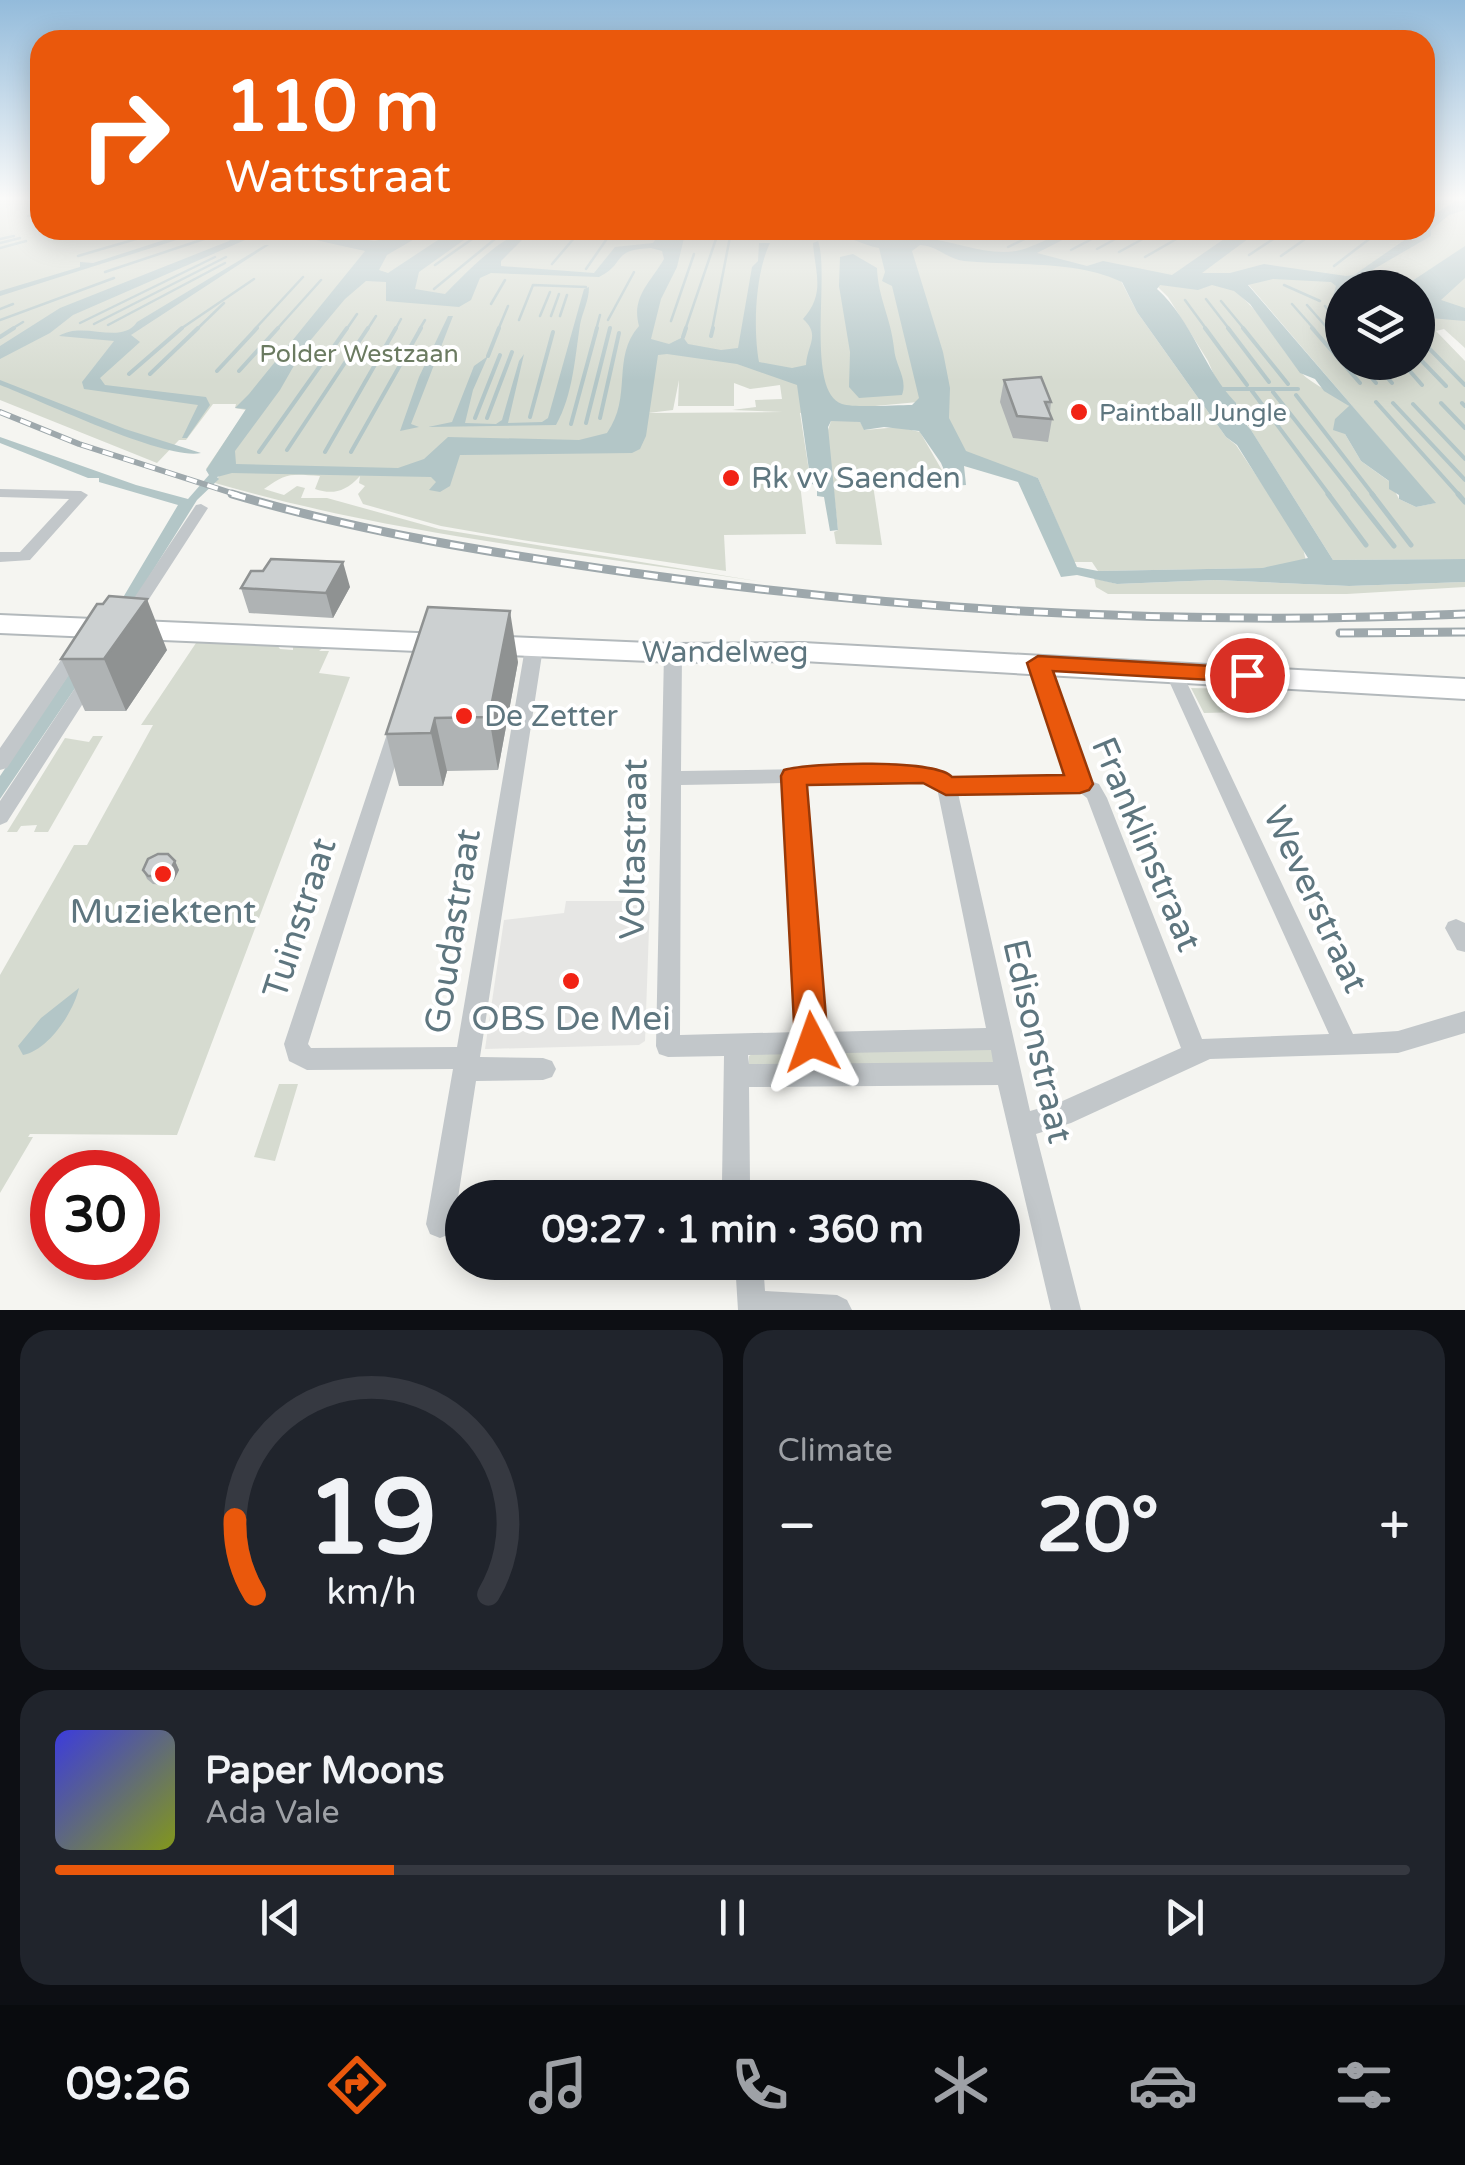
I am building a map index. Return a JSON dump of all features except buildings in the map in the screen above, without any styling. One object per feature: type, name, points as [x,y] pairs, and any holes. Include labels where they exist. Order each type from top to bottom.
[{"type":"main road","name":"Wandelweg","points":[[0,624],[108,637],[422,655],[534,648],[803,652],[1173,670],[1460,690]]},
{"type":"street","points":[[0,486],[80,495],[24,557],[4,561]]},
{"type":"street","points":[[0,817],[108,637],[200,508]]},
{"type":"street","points":[[0,763],[108,637]]},
{"type":"street","name":"Goudastraat","points":[[440,1224],[534,648]]},
{"type":"street","name":"Voltastraat","points":[[672,653],[668,1046],[736,1044]]},
{"type":"street","name":"Franklinstraat","points":[[1038,663],[1080,784],[1092,789],[1097,798],[1194,1051]]},
{"type":"street","name":"Weverstraat","points":[[1173,670],[1346,1045]]},
{"type":"street","name":"Tuinstraat","points":[[402,717],[296,1044],[298,1053],[307,1059],[467,1064]]},
{"type":"street","points":[[671,778],[923,774],[938,777],[946,786],[1080,784]]},
{"type":"street","points":[[794,776],[812,1042]]},
{"type":"street","name":"Edisonstraat","points":[[946,786],[1000,1039],[1066,1310]]},
{"type":"street","points":[[1022,1126],[1062,1114],[1194,1051],[1224,1046],[1398,1042],[1465,1022]]},
{"type":"street","points":[[736,1180],[736,1044],[1000,1039]]},
{"type":"street","points":[[467,1064],[542,1069]]},
{"type":"street","points":[[737,1076],[1008,1073]]},
{"type":"street","points":[[750,1280],[751,1305],[836,1310]]},
{"type":"shaded area","points":[[116,259],[0,296],[0,291],[80,267],[80,262]]},
{"type":"shaded area","points":[[183,259],[201,259],[73,315],[50,333],[0,359],[0,346],[60,308]]},
{"type":"shaded area","points":[[247,259],[131,335],[140,342],[100,378],[105,385],[206,397],[210,405],[187,438],[182,438],[198,405],[84,389],[82,382],[114,341],[59,336],[79,330],[121,332]]},
{"type":"shaded area","points":[[358,259],[385,259],[379,270],[388,273],[409,259],[437,259],[419,272],[415,289],[445,294],[482,259],[503,259],[501,266],[594,273],[605,259],[620,259],[599,277],[491,273],[480,278],[471,300],[459,307],[386,301],[386,282],[366,281],[345,299],[304,348],[280,390],[235,451],[236,464],[398,468],[424,459],[448,437],[579,440],[607,433],[619,405],[626,351],[639,326],[640,298],[664,259],[679,259],[661,299],[651,339],[669,344],[683,337],[688,344],[721,350],[738,348],[752,267],[758,259],[764,259],[757,302],[759,362],[792,368],[806,365],[812,340],[811,330],[803,319],[815,300],[815,259],[821,259],[821,356],[831,395],[842,404],[856,406],[912,405],[919,398],[892,286],[882,281],[885,272],[882,259],[914,259],[943,352],[950,388],[949,418],[966,451],[1038,478],[1077,567],[1098,571],[1262,568],[1308,558],[1237,445],[1226,437],[1137,312],[1122,282],[1065,267],[957,259],[1061,259],[1087,266],[1103,261],[1172,275],[1195,259],[1221,259],[1202,273],[1230,273],[1264,264],[1325,273],[1325,282],[1273,279],[1248,285],[1325,374],[1325,380],[1330,380],[1436,503],[1416,507],[1399,499],[1389,489],[1389,481],[1361,461],[1345,434],[1333,430],[1335,419],[1349,406],[1324,391],[1315,379],[1300,373],[1250,304],[1234,291],[1212,285],[1198,290],[1160,285],[1157,289],[1180,315],[1215,376],[1236,403],[1236,413],[1251,430],[1333,560],[1465,559],[1465,582],[1349,586],[1215,580],[1117,584],[1077,575],[1061,577],[1018,482],[964,466],[966,485],[951,486],[919,431],[884,427],[864,430],[860,422],[831,421],[828,427],[838,530],[830,531],[824,497],[817,496],[817,485],[811,484],[797,385],[737,364],[667,354],[658,355],[646,436],[640,449],[632,453],[460,455],[450,486],[440,492],[429,490],[436,482],[431,477],[232,473],[217,477],[197,500],[127,612],[115,611],[178,505],[99,482],[99,478],[88,478],[0,443],[0,437],[188,499],[209,475],[206,470],[246,409],[235,408]]},
{"type":"shaded area","points":[[840,259],[862,259],[877,268],[902,377],[902,395],[859,398],[849,387],[850,352],[839,286]]},
{"type":"shaded area","points":[[1377,259],[1391,259],[1372,270],[1361,270]]},
{"type":"shaded area","points":[[1445,259],[1465,259],[1465,278],[1441,300],[1465,308],[1465,321],[1435,318],[1435,270],[1429,270]]},
{"type":"shaded area","points":[[589,287],[570,389],[556,425],[428,427],[452,422],[474,366],[488,356],[473,390],[465,423],[496,424],[502,420],[524,354],[508,423],[542,422],[548,418],[584,289]]},
{"type":"shaded area","points":[[448,316],[453,316],[411,424],[419,427],[400,431],[419,377]]},
{"type":"shaded area","points":[[0,380],[125,429],[201,453],[160,448],[102,428],[0,385]]},
{"type":"shaded area","points":[[88,646],[103,647],[0,799],[0,776]]},
{"type":"shaded area","name":"OBS De Mei","points":[[566,901],[650,901],[645,1041],[639,1045],[485,1049],[504,920],[564,913]]},
{"type":"shaded area","points":[[79,988],[72,1007],[51,1038],[23,1055],[18,1046],[41,1018]]},
{"type":"green space","name":"Polder Westzaan","points":[[0,259],[1465,259],[1465,348],[1444,329],[1436,331],[1465,361],[1465,559],[1333,560],[1242,416],[1236,413],[1235,405],[1220,389],[1208,361],[1168,297],[1158,287],[1121,281],[1137,312],[1226,437],[1236,445],[1302,544],[1306,561],[1262,568],[1098,571],[1092,562],[1074,562],[1038,478],[971,457],[918,402],[800,413],[811,484],[800,484],[806,534],[724,535],[726,571],[441,526],[363,504],[358,494],[365,486],[359,483],[360,476],[337,491],[315,489],[320,476],[303,475],[284,477],[264,489],[284,495],[297,486],[305,488],[301,498],[327,498],[439,529],[763,582],[417,529],[215,483],[219,476],[206,469],[246,410],[235,408],[236,404],[213,404],[186,440],[179,440],[157,463],[0,400]],"holes":[[[1325,270],[1435,270],[1435,380],[1330,380],[1435,503],[1416,507],[1399,499],[1390,482],[1361,461],[1345,434],[1349,406],[1303,375],[1259,316],[1231,288],[1248,284],[1325,374]],[[679,380],[678,406],[734,406],[734,383],[750,389],[780,385],[782,399],[755,400],[756,407],[732,410],[783,412],[648,413],[673,410]]]},
{"type":"green space","points":[[831,421],[860,422],[865,430],[899,427],[920,432],[951,486],[873,485],[882,545],[836,544],[834,532],[838,530],[827,433]]},
{"type":"green space","points":[[1094,578],[1117,584],[1215,580],[1349,586],[1465,582],[1465,587],[1347,594],[1108,594],[1096,587]]},
{"type":"green space","points":[[196,643],[277,645],[293,650],[293,645],[324,647],[319,651],[329,651],[319,673],[350,677],[177,1135],[30,1134],[28,1137],[33,1137],[0,1193],[0,975],[74,845],[87,845],[153,725],[141,725]]},
{"type":"green space","points":[[1191,688],[1234,689],[1243,712],[1204,713]]},
{"type":"green space","points":[[93,736],[103,736],[48,832],[34,832],[37,825],[7,832],[65,738],[89,742]]},
{"type":"green space","points":[[992,1044],[995,1067],[749,1065],[749,1056],[758,1050]]},
{"type":"green space","points":[[279,1084],[298,1084],[275,1161],[254,1157]]},
{"type":"waterway","points":[[105,272],[144,259]]},
{"type":"waterway","points":[[80,323],[211,259]]},
{"type":"waterway","points":[[94,324],[222,259]]},
{"type":"waterway","points":[[435,265],[443,259]]},
{"type":"waterway","points":[[434,289],[470,259]]},
{"type":"waterway","points":[[552,264],[556,259]]},
{"type":"waterway","points":[[586,269],[593,259]]},
{"type":"waterway","points":[[671,321],[692,259]]},
{"type":"waterway","points":[[685,330],[709,259]]},
{"type":"waterway","points":[[712,330],[726,259]]},
{"type":"waterway","points":[[1334,266],[1343,259]]},
{"type":"waterway","points":[[108,325],[225,263]]},
{"type":"waterway","points":[[608,320],[634,272]]},
{"type":"waterway","points":[[254,330],[303,277]]},
{"type":"waterway","points":[[0,320],[114,278]]},
{"type":"waterway","points":[[179,330],[254,279]]},
{"type":"waterway","points":[[276,330],[321,280]]},
{"type":"waterway","points":[[491,304],[505,280]]},
{"type":"waterway","points":[[519,320],[533,285],[586,287]]},
{"type":"waterway","points":[[1284,285],[1320,301]]},
{"type":"waterway","points":[[540,316],[550,292]]},
{"type":"waterway","points":[[551,316],[559,294]]},
{"type":"waterway","points":[[560,316],[567,295]]},
{"type":"waterway","points":[[1206,299],[1230,330]]},
{"type":"waterway","points":[[1185,300],[1207,330]]},
{"type":"waterway","points":[[1221,301],[1245,330]]},
{"type":"waterway","points":[[196,330],[224,303]]},
{"type":"waterway","points":[[0,309],[13,304]]},
{"type":"waterway","points":[[1292,304],[1315,330]]},
{"type":"waterway","points":[[1307,305],[1325,325]]},
{"type":"waterway","points":[[498,330],[508,306]]},
{"type":"waterway","points":[[346,330],[357,314]]},
{"type":"waterway","points":[[596,330],[600,315]]},
{"type":"waterway","points":[[367,330],[376,316]]},
{"type":"waterway","points":[[395,330],[401,319]]},
{"type":"waterway","points":[[419,330],[425,320]]},
{"type":"waterway","points":[[10,330],[23,322]]},
{"type":"waterway","points":[[0,337],[14,328]]},
{"type":"waterway","points":[[129,374],[182,328]]},
{"type":"waterway","points":[[150,374],[198,328]]},
{"type":"waterway","points":[[217,371],[257,328]]},
{"type":"waterway","points":[[239,371],[278,328]]},
{"type":"waterway","points":[[259,452],[347,328]]},
{"type":"waterway","points":[[287,450],[368,328]]},
{"type":"waterway","points":[[325,452],[396,328]]},
{"type":"waterway","points":[[351,452],[421,328]]},
{"type":"waterway","points":[[488,356],[499,328]]},
{"type":"waterway","points":[[571,424],[597,328]]},
{"type":"waterway","points":[[586,423],[610,328]]},
{"type":"waterway","points":[[683,337],[686,328]]},
{"type":"waterway","points":[[711,336],[713,328]]},
{"type":"waterway","points":[[1205,328],[1247,385]]},
{"type":"waterway","points":[[1228,328],[1269,382]]},
{"type":"waterway","points":[[1243,328],[1288,384]]},
{"type":"waterway","points":[[1312,328],[1360,383]]},
{"type":"waterway","points":[[530,417],[553,332]]},
{"type":"waterway","points":[[600,418],[619,333]]},
{"type":"waterway","points":[[487,418],[512,352]]},
{"type":"waterway","points":[[1435,354],[1465,385]]},
{"type":"waterway","points":[[475,418],[500,355]]},
{"type":"waterway","points":[[1435,375],[1446,386]]},
{"type":"waterway","points":[[1418,380],[1422,385]]},
{"type":"waterway","points":[[1220,389],[1298,389]]},
{"type":"waterway","points":[[1252,391],[1330,496]]},
{"type":"waterway","points":[[1273,392],[1355,496]]},
{"type":"waterway","points":[[1296,395],[1374,496]]},
{"type":"waterway","points":[[1376,402],[1460,496]]},
{"type":"waterway","points":[[1393,403],[1465,480]]},
{"type":"waterway","points":[[1441,403],[1465,428]]},
{"type":"waterway","points":[[1462,403],[1465,406]]},
{"type":"waterway","points":[[1413,404],[1465,459]]},
{"type":"waterway","points":[[1328,494],[1366,545]]},
{"type":"waterway","points":[[1353,494],[1394,546]]},
{"type":"waterway","points":[[1372,494],[1411,545]]},
{"type":"waterway","points":[[1458,494],[1465,502]]},
{"type":"railway","points":[[0,412],[79,444],[241,496]]},
{"type":"railway","points":[[232,494],[331,520],[482,550],[841,598],[1152,617],[1465,614]]},
{"type":"railway","points":[[1340,633],[1465,632]]},
{"type":"place","name":"Paintball Jungle","points":[[1079,412]]},
{"type":"place","name":"Rk vv Saenden","points":[[731,478]]},
{"type":"place","name":"De Zetter","points":[[464,716]]},
{"type":"place","name":"Muziektent","points":[[163,874]]},
{"type":"place","name":"OBS De Mei","points":[[571,981]]},
{"type":"route","points":[[812,1042],[794,776],[923,774],[938,777],[946,786],[1080,784],[1038,663],[1247,675]]}]
